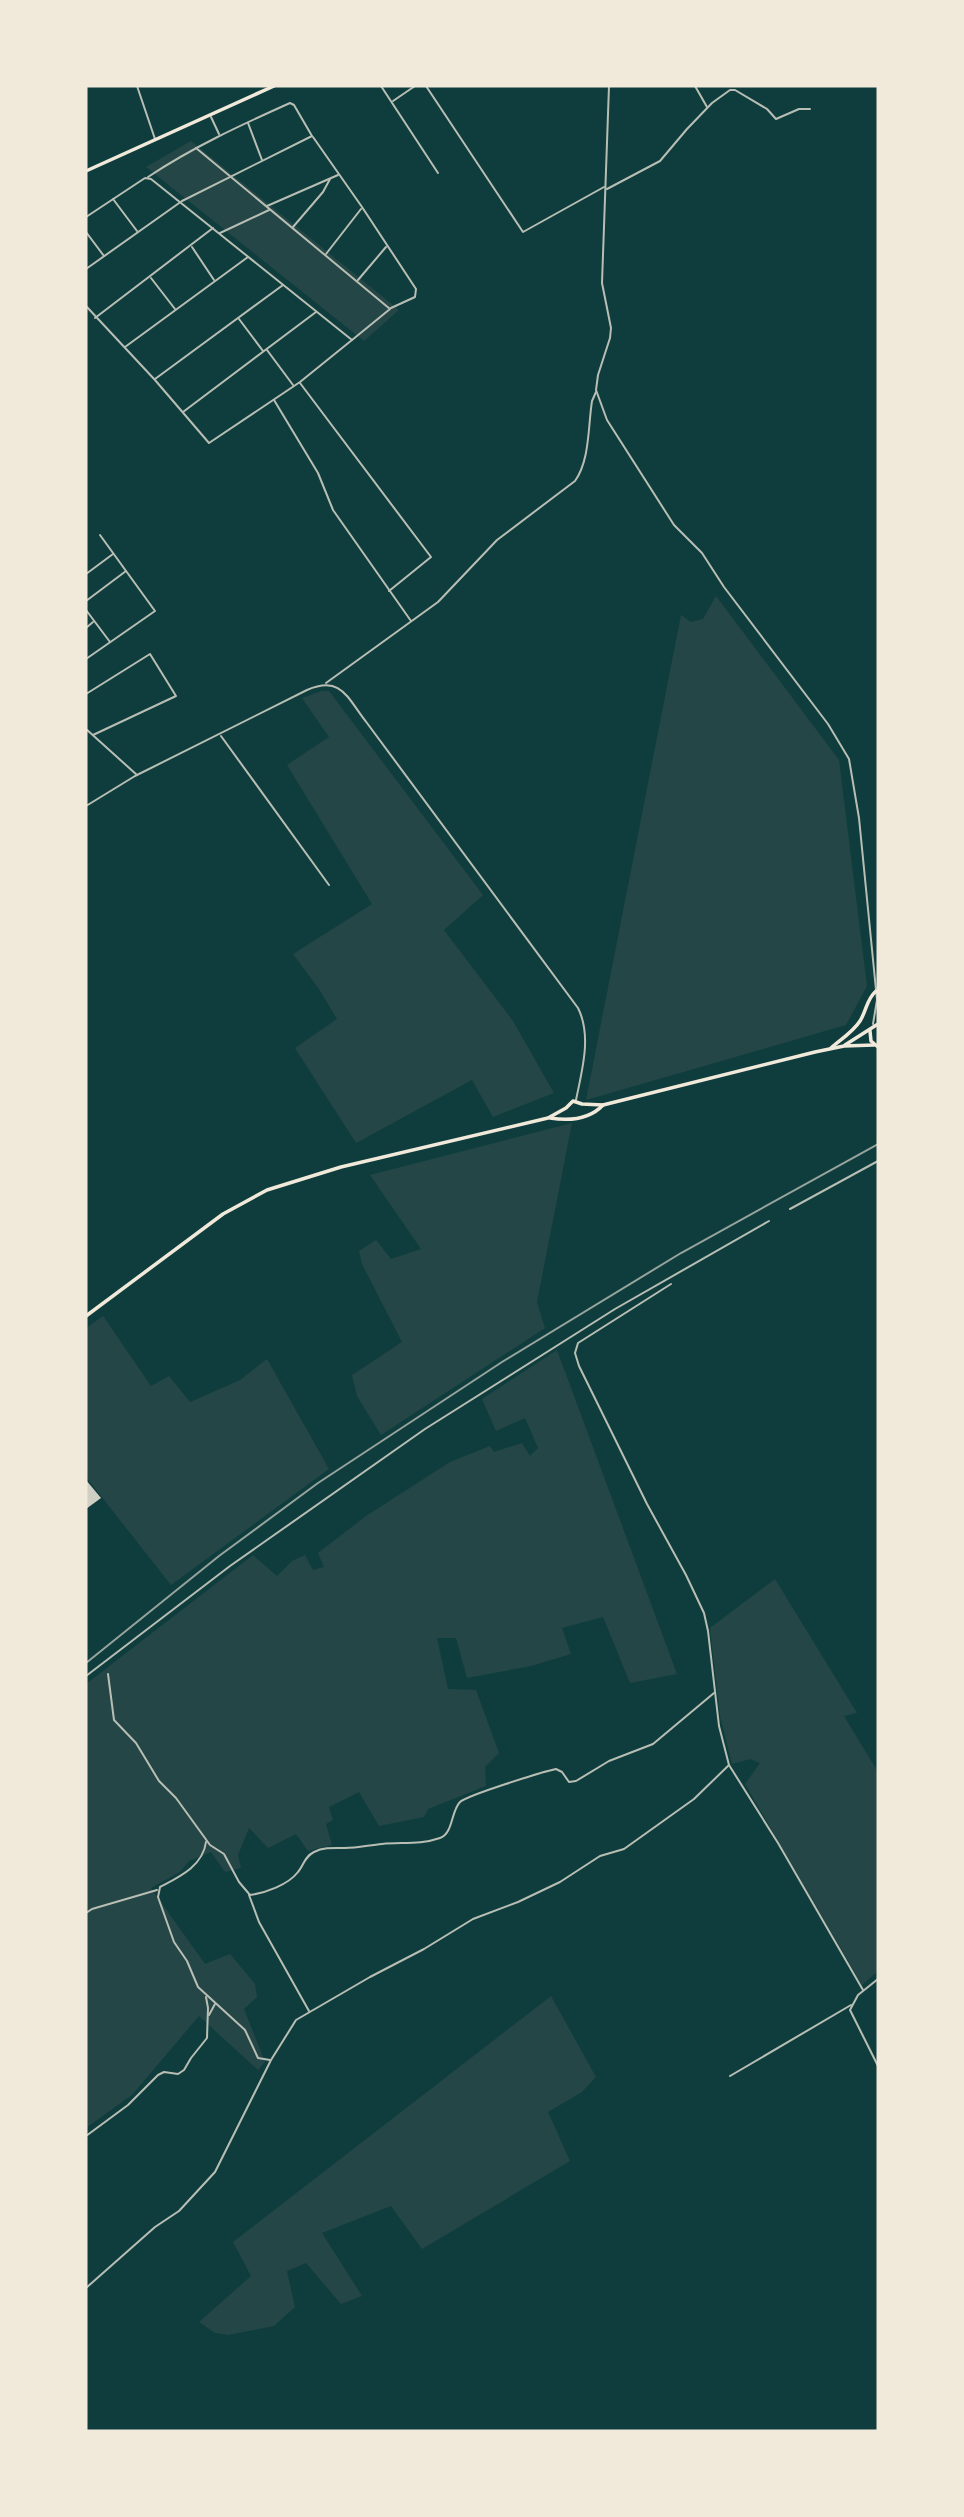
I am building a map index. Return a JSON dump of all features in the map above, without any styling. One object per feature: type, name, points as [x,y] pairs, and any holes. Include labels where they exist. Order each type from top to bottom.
[{"type":"main road","points":[[86,171],[274,86]]},
{"type":"main road","points":[[829,1049],[858,1024],[869,998],[877,992]]},
{"type":"main road","points":[[844,1046],[878,1024]]},
{"type":"main road","points":[[872,1028],[870,1038],[876,1046]]},
{"type":"main road","points":[[548,1118],[566,1108],[568,1103],[576,1101],[603,1105],[829,1049],[876,1046]]},
{"type":"main road","points":[[582,1104],[585,1109],[583,1115]]},
{"type":"main road","points":[[86,1316],[223,1214],[267,1190],[341,1167],[548,1118],[577,1120],[603,1105]]},
{"type":"main road","points":[[566,1108],[569,1118]]},
{"type":"street","points":[[137,86],[155,140]]},
{"type":"street","points":[[381,86],[439,173]]},
{"type":"street","points":[[392,101],[415,86]]},
{"type":"street","points":[[426,86],[523,232],[660,161],[708,108],[730,90],[735,90],[764,107],[776,119],[799,109],[810,109]]},
{"type":"street","points":[[86,806],[137,775],[307,690],[326,684],[447,594],[497,540],[575,481],[582,466],[592,401],[611,328],[602,283],[609,86]]},
{"type":"street","points":[[695,86],[708,108]]},
{"type":"street","points":[[728,86],[730,90]]},
{"type":"street","points":[[86,217],[195,148],[290,103],[294,105],[416,292],[415,297],[390,309],[300,382],[209,443],[86,306]]},
{"type":"street","points":[[210,116],[220,135]]},
{"type":"street","points":[[248,122],[263,161]]},
{"type":"street","points":[[86,269],[182,201],[312,136]]},
{"type":"street","points":[[195,148],[390,309]]},
{"type":"street","points":[[266,206],[338,175]]},
{"type":"street","points":[[148,178],[182,201],[352,340]]},
{"type":"street","points":[[293,228],[323,192],[330,178]]},
{"type":"street","points":[[113,199],[137,232]]},
{"type":"street","points":[[325,255],[362,207]]},
{"type":"street","points":[[220,233],[270,210]]},
{"type":"street","points":[[95,318],[214,228]]},
{"type":"street","points":[[86,232],[104,256]]},
{"type":"street","points":[[191,245],[215,281]]},
{"type":"street","points":[[358,281],[387,245]]},
{"type":"street","points":[[124,348],[249,256]]},
{"type":"street","points":[[150,276],[176,310]]},
{"type":"street","points":[[155,380],[283,285]]},
{"type":"street","points":[[183,412],[317,312]]},
{"type":"street","points":[[239,318],[293,386]]},
{"type":"street","points":[[300,382],[431,557],[389,591]]},
{"type":"street","points":[[596,390],[607,421],[674,525],[702,553],[724,587],[828,724],[849,759],[859,818],[878,1001],[872,1028]]},
{"type":"street","points":[[274,399],[318,473],[333,510],[412,621]]},
{"type":"street","points":[[86,659],[155,611],[100,535]]},
{"type":"street","points":[[86,574],[114,554]]},
{"type":"street","points":[[86,601],[127,571]]},
{"type":"street","points":[[86,610],[110,642]]},
{"type":"street","points":[[86,628],[94,622]]},
{"type":"street","points":[[86,694],[150,654],[176,696],[93,735]]},
{"type":"street","points":[[326,684],[337,687],[353,706],[578,1008],[586,1033],[576,1101]]},
{"type":"street","points":[[86,729],[137,775]]},
{"type":"street","points":[[220,735],[329,885]]},
{"type":"street","points":[[790,1209],[878,1161]]},
{"type":"street","points":[[86,1676],[230,1566],[425,1429],[615,1309],[769,1221]]},
{"type":"street","points":[[671,1284],[578,1343],[575,1356],[585,1381],[700,1605],[707,1625],[719,1726],[729,1765],[778,1843],[863,1990]]},
{"type":"street","points":[[108,1674],[113,1718],[136,1743],[159,1781],[176,1798],[206,1841],[224,1854],[249,1895],[260,1922],[309,2012]]},
{"type":"street","points":[[249,1895],[268,1891],[297,1874],[304,1860],[314,1852],[333,1847],[406,1845],[442,1838],[447,1834],[460,1802],[489,1790],[556,1769],[562,1772],[569,1782],[576,1781],[609,1761],[653,1744],[715,1693]]},
{"type":"street","points":[[86,2288],[155,2227],[175,2214],[215,2172],[293,2022],[370,1977],[424,1950],[473,1919],[519,1902],[559,1882],[600,1856],[624,1849],[694,1799],[729,1765]]},
{"type":"street","points":[[86,1913],[158,1890],[180,1877],[205,1852],[206,1841]]},
{"type":"street","points":[[158,1890],[160,1905],[174,1942],[187,1961],[198,1987],[245,2030],[256,2056],[271,2060]]},
{"type":"street","points":[[730,2076],[851,2005],[863,1990],[878,1979]]},
{"type":"street","points":[[86,2136],[128,2105],[158,2075],[164,2072],[178,2074],[184,2070],[207,2038],[206,1996]]},
{"type":"street","points":[[208,2016],[216,2003]]},
{"type":"street","points":[[851,2005],[852,2018],[878,2066]]},
{"type":"shaded area","points":[[191,141],[399,310],[364,341],[146,167]]},
{"type":"shaded area","points":[[716,596],[839,760],[867,986],[846,1025],[586,1100],[681,615],[691,622],[703,619]]},
{"type":"shaded area","points":[[329,691],[483,895],[444,930],[513,1021],[554,1093],[493,1117],[472,1080],[356,1143],[295,1048],[337,1019],[293,954],[372,904],[287,765],[329,737],[302,698]]},
{"type":"shaded area","points":[[572,1123],[537,1302],[545,1328],[381,1435],[357,1396],[352,1375],[402,1342],[362,1264],[359,1251],[376,1240],[391,1259],[421,1249],[370,1175]]},
{"type":"shaded area","points":[[103,1316],[151,1386],[169,1376],[190,1402],[240,1380],[267,1359],[329,1469],[171,1585],[86,1477],[86,1328]]},
{"type":"shaded area","points":[[557,1350],[677,1674],[630,1683],[603,1617],[562,1628],[571,1654],[531,1666],[467,1678],[456,1638],[437,1638],[448,1689],[476,1690],[499,1753],[485,1767],[486,1786],[428,1809],[424,1817],[379,1826],[359,1792],[329,1807],[333,1820],[326,1824],[332,1845],[308,1851],[296,1834],[268,1848],[249,1828],[238,1855],[241,1868],[225,1872],[211,1852],[189,1861],[180,1872],[151,1888],[205,1964],[230,1954],[255,1984],[257,1997],[244,2009],[265,2062],[258,2070],[199,2016],[132,2095],[86,2128],[86,1684],[253,1555],[277,1576],[292,1561],[305,1555],[313,1570],[324,1567],[318,1553],[366,1516],[450,1462],[490,1446],[494,1452],[522,1443],[530,1456],[538,1448],[525,1418],[496,1431],[482,1399]]},
{"type":"shaded area","points":[[775,1579],[857,1713],[844,1716],[878,1772],[878,1971],[862,1985],[745,1784],[760,1763],[750,1759],[732,1764],[720,1716],[710,1628]]},
{"type":"shaded area","points":[[551,1996],[596,2077],[582,2092],[548,2112],[570,2161],[422,2249],[391,2206],[322,2233],[362,2296],[341,2304],[306,2263],[287,2271],[295,2307],[274,2326],[228,2335],[215,2333],[199,2322],[251,2276],[233,2242]]},
{"type":"building","points":[[86,1480],[101,1498],[86,1509]]},
{"type":"railway","points":[[86,1663],[219,1556],[318,1483],[502,1362],[681,1253],[878,1144]]}]
